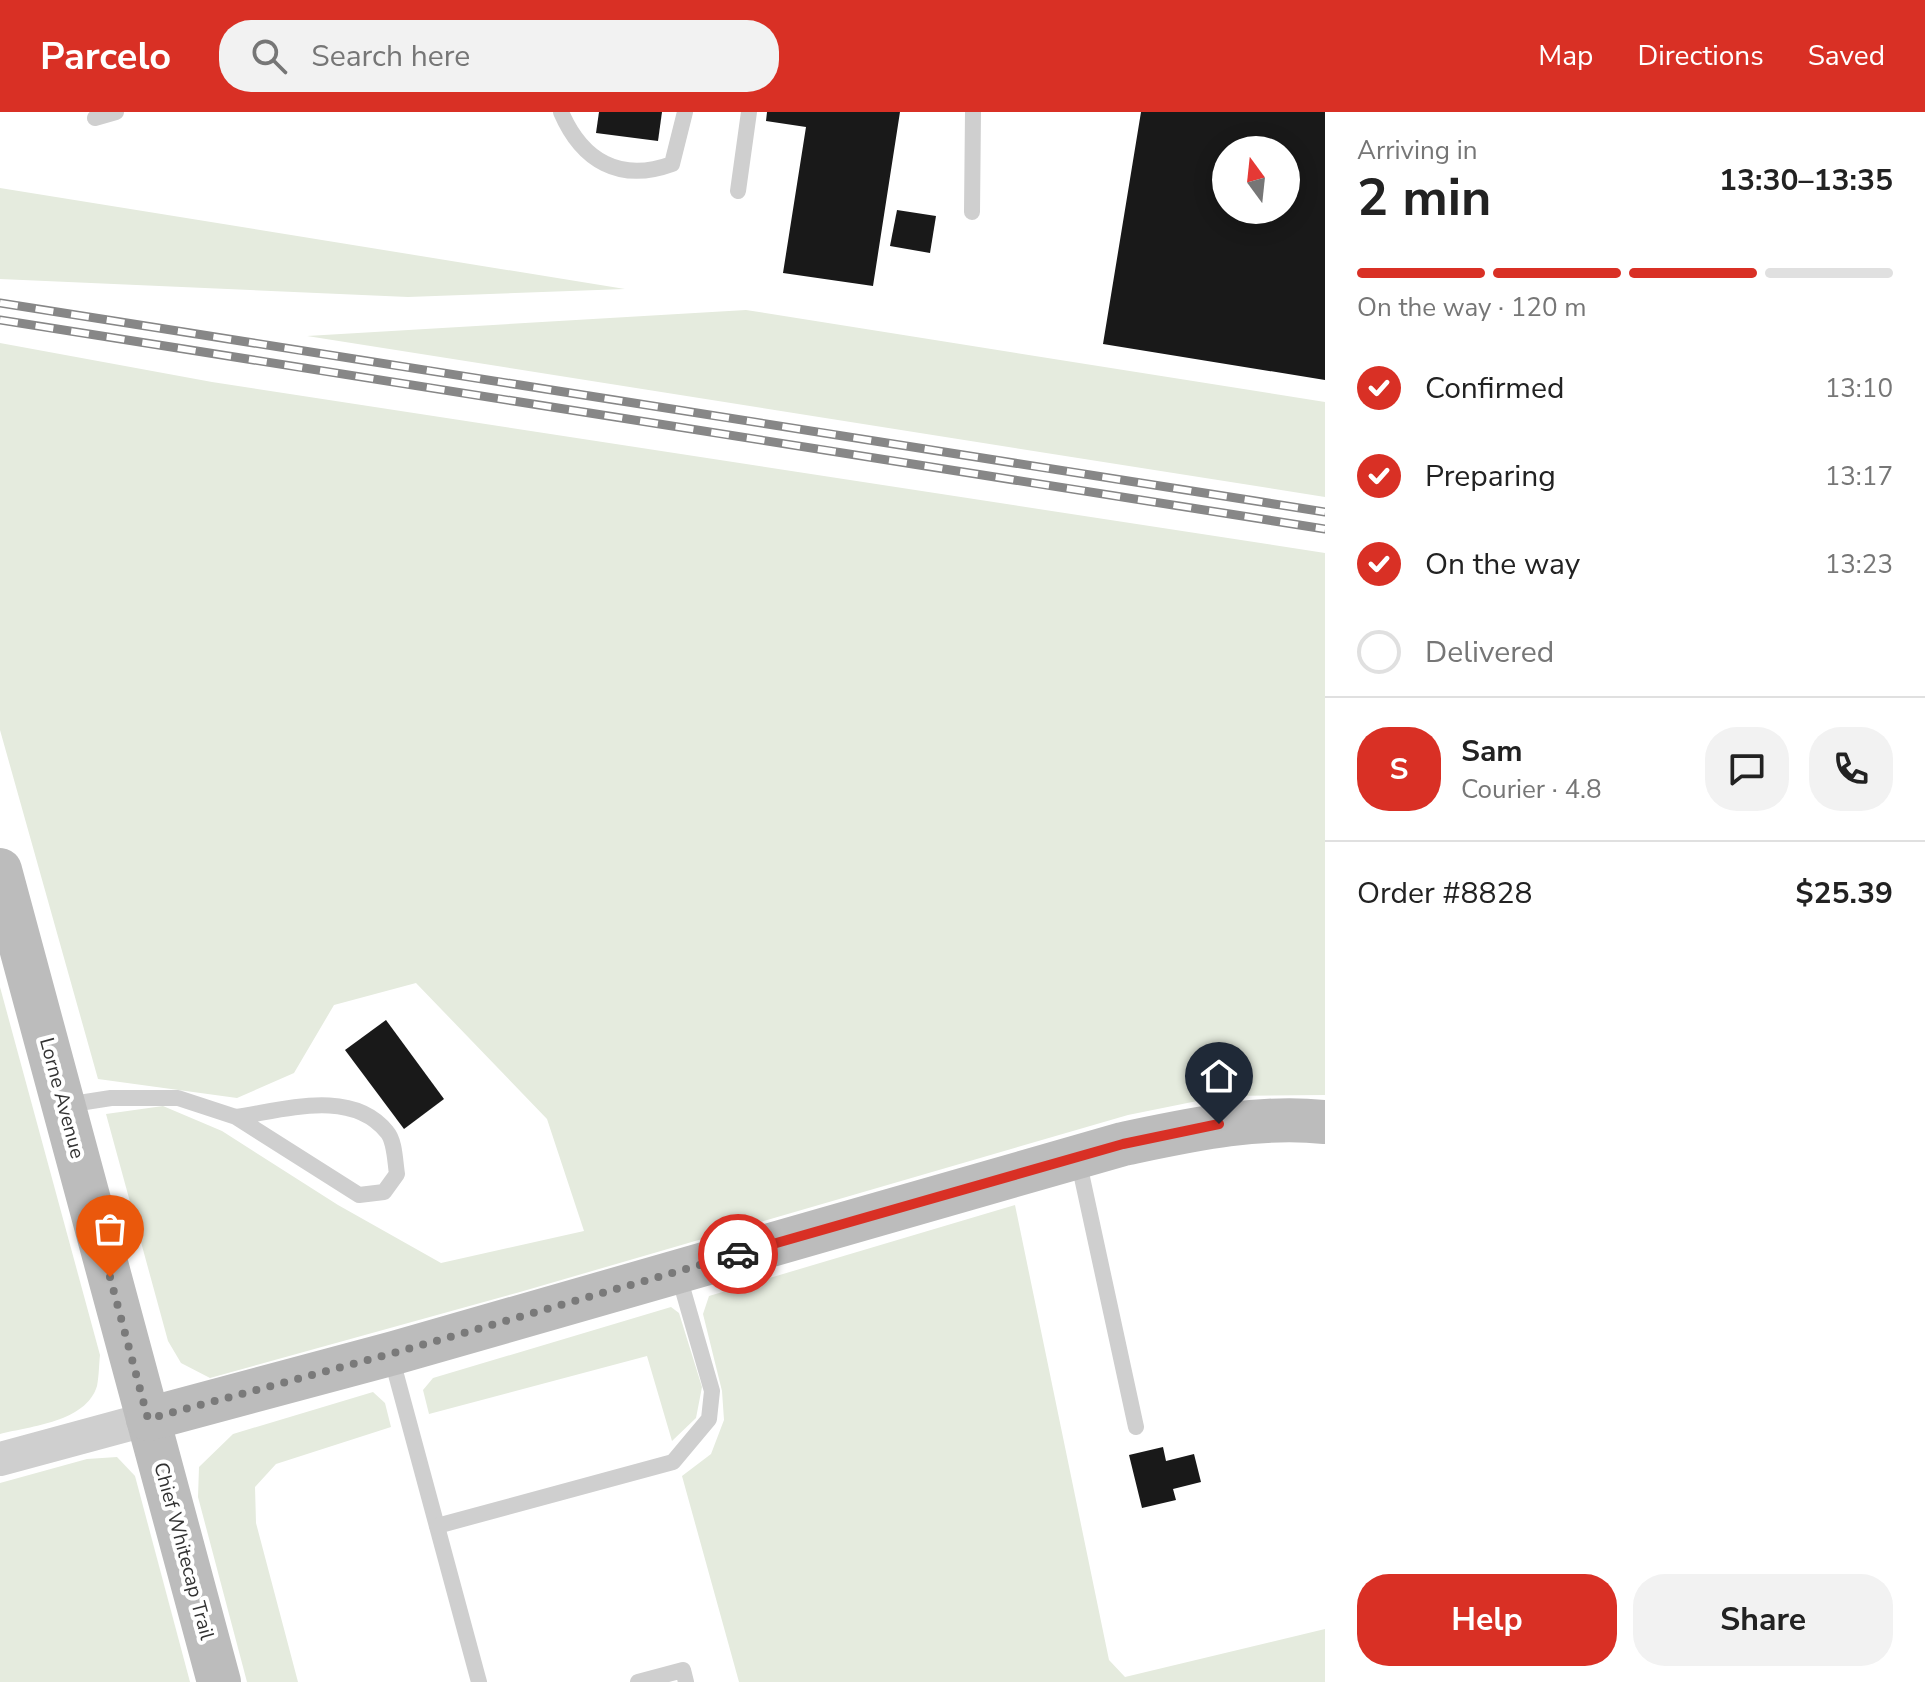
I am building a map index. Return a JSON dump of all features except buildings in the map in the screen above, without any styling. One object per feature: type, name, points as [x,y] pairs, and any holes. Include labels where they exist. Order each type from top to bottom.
[{"type":"street","name":"Lorne Avenue","points":[[0,870],[148,1419]]},
{"type":"street","points":[[0,1459],[391,1354],[1078,1157],[1219,1124],[1294,1119],[1325,1122]]},
{"type":"street","name":"Chief Whitecap Trail","points":[[148,1419],[219,1682]]},
{"type":"lane","points":[[95,118],[116,112]]},
{"type":"lane","points":[[561,112],[569,131],[606,167],[645,174],[672,164],[681,140],[685,112]]},
{"type":"lane","points":[[738,191],[749,112]]},
{"type":"lane","points":[[972,212],[973,112]]},
{"type":"lane","points":[[64,1105],[111,1098],[178,1098],[236,1117],[359,1195],[384,1192],[397,1174],[389,1134],[363,1110],[323,1105],[236,1117]]},
{"type":"lane","points":[[1078,1157],[1136,1427]]},
{"type":"lane","points":[[437,1526],[673,1462],[709,1419],[712,1391],[677,1271]]},
{"type":"lane","points":[[391,1354],[479,1682]]},
{"type":"lane","points":[[638,1682],[683,1670],[686,1682]]},
{"type":"shaded area","points":[[0,188],[625,289],[408,297],[0,279]]},
{"type":"shaded area","points":[[746,310],[1325,402],[1325,497],[307,336]]},
{"type":"shaded area","points":[[0,343],[212,382],[1325,553],[1325,1095],[1222,1096],[1128,1115],[520,1292],[210,1378],[181,1363],[168,1341],[106,1114],[163,1106],[222,1131],[338,1205],[441,1263],[584,1231],[547,1119],[416,983],[334,1005],[294,1073],[237,1098],[98,1079],[0,730]]},
{"type":"shaded area","points":[[0,987],[100,1355],[97,1386],[82,1408],[41,1425],[0,1434]]},
{"type":"shaded area","points":[[1015,1205],[1109,1660],[1125,1677],[1325,1629],[1325,1682],[739,1682],[682,1476],[711,1454],[724,1420],[722,1391],[703,1314],[709,1296]]},
{"type":"shaded area","points":[[671,1307],[679,1313],[702,1387],[696,1418],[672,1441],[647,1356],[429,1414],[423,1390],[433,1378]]},
{"type":"shaded area","points":[[373,1392],[385,1403],[391,1427],[276,1464],[255,1487],[256,1523],[298,1682],[247,1682],[198,1497],[199,1467],[233,1434]]},
{"type":"shaded area","points":[[117,1457],[135,1476],[190,1682],[0,1682],[0,1483],[87,1459]]},
{"type":"railway","points":[[0,303],[1325,512]]},
{"type":"railway","points":[[0,320],[1325,529]]},
{"type":"way so far","points":[[110,1277],[148,1419],[394,1353],[738,1254]]},
{"type":"route","points":[[738,1254],[1123,1144],[1219,1124]]}]
